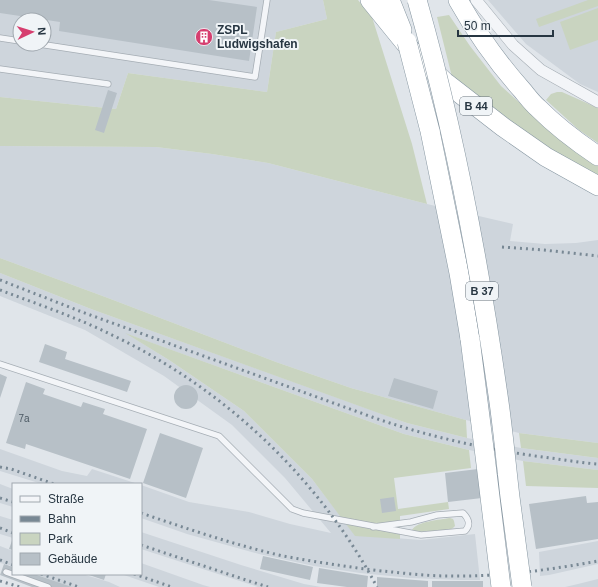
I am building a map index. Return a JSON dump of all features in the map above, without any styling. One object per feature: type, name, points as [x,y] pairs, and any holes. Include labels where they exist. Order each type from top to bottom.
[{"type":"highway","name":"B 44","points":[[370,0],[410,48],[445,82],[546,157],[598,186]]},
{"type":"highway","points":[[390,0],[407,42]]},
{"type":"highway","name":"B 37","points":[[396,0],[430,131],[459,272],[472,355],[501,587]]},
{"type":"highway","name":"B 37","points":[[417,0],[452,141],[480,277],[498,397],[522,587]]},
{"type":"highway","points":[[458,0],[488,47],[538,108],[598,156]]},
{"type":"street","points":[[476,0],[514,45],[541,70],[598,102]]},
{"type":"lane","points":[[52,46],[255,77],[267,0]]},
{"type":"lane","points":[[0,38],[12,40]]},
{"type":"lane","points":[[0,69],[108,84]]},
{"type":"lane","points":[[0,364],[219,436],[292,509],[303,513],[373,527],[421,535],[465,531],[470,522],[463,513],[437,515],[411,522],[373,527]]},
{"type":"lane","points":[[6,572],[12,574]]},
{"type":"lane","points":[[14,575],[48,587]]},
{"type":"shaded area","points":[[0,0],[323,0],[327,19],[276,32],[267,92],[128,73],[116,109],[0,97]]},
{"type":"shaded area","points":[[488,0],[598,0],[598,92],[580,84],[526,44]]},
{"type":"shaded area","points":[[0,146],[156,147],[212,154],[268,163],[427,204],[513,224],[510,241],[545,244],[576,243],[598,240],[598,443],[519,433],[351,388],[276,362],[0,258]]},
{"type":"shaded area","points":[[0,273],[91,309],[407,423],[467,438],[521,448],[598,458],[598,470],[523,461],[469,450],[404,434],[127,334],[169,360],[244,411],[312,479],[355,535],[421,540],[475,534],[480,580],[410,578],[360,573],[314,566],[259,554],[187,534],[142,518],[142,485],[189,502],[249,512],[290,524],[331,533],[285,478],[232,425],[164,376],[85,330],[0,296]]},
{"type":"shaded area","points":[[0,449],[62,471],[87,476],[92,469],[135,483],[39,483],[0,471]]},
{"type":"shaded area","points":[[0,484],[12,489],[12,507],[0,503]]},
{"type":"shaded area","points":[[0,516],[12,520],[12,538],[0,534]]},
{"type":"shaded area","points":[[142,532],[241,565],[304,584],[321,587],[258,587],[142,549]]},
{"type":"shaded area","points":[[598,541],[598,564],[540,576],[539,552]]},
{"type":"shaded area","points":[[0,546],[12,551],[12,566],[0,563]]},
{"type":"shaded area","points":[[142,563],[210,587],[159,587],[124,575],[142,575]]},
{"type":"shaded area","points":[[38,575],[85,575],[120,587],[70,587]]},
{"type":"shaded area","points":[[598,579],[598,587],[565,587],[578,584]]},
{"type":"green space","points":[[323,0],[358,0],[372,17],[412,144],[427,204],[268,163],[212,154],[156,147],[0,146],[0,97],[116,109],[128,73],[267,92],[276,32],[327,19]]},
{"type":"green space","points":[[588,0],[598,0],[598,6],[539,27],[536,19]]},
{"type":"green space","points":[[598,8],[598,40],[570,50],[560,22]]},
{"type":"green space","points":[[449,15],[470,46],[501,86],[531,113],[598,165],[598,176],[553,150],[519,127],[452,77],[437,17]]},
{"type":"green space","points":[[562,92],[598,108],[598,143],[579,130],[546,100],[551,94]]},
{"type":"green space","points":[[0,258],[276,362],[351,388],[466,420],[467,438],[407,423],[91,309],[0,273]]},
{"type":"green space","points":[[125,333],[404,434],[469,450],[471,468],[394,478],[398,509],[448,502],[449,509],[400,516],[400,539],[355,536],[312,479],[244,411],[169,360]]},
{"type":"green space","points":[[519,433],[598,443],[598,458],[521,448]]},
{"type":"green space","points":[[523,461],[598,470],[598,488],[526,486]]},
{"type":"green space","points":[[450,518],[453,519],[455,526],[449,530],[412,531],[415,527],[424,523]]},
{"type":"building","name":"ZSPL Ludwigshafen","points":[[0,0],[209,0],[257,7],[249,61],[59,31],[60,22],[52,21],[52,12],[12,12],[12,15],[0,13]]},
{"type":"building","points":[[108,90],[117,93],[104,133],[95,130]]},
{"type":"building","points":[[45,344],[67,352],[65,359],[131,381],[127,392],[39,362]]},
{"type":"building","points":[[0,374],[7,377],[0,398]]},
{"type":"building","points":[[394,378],[438,391],[433,409],[388,396]]},
{"type":"building","points":[[26,382],[45,389],[43,394],[81,407],[83,402],[105,409],[103,414],[147,429],[130,479],[26,444],[25,449],[6,443]]},
{"type":"building","points":[[186,385],[194,389],[198,397],[194,405],[186,409],[178,405],[174,397],[178,389]]},
{"type":"building","points":[[160,433],[203,448],[186,498],[143,483]]},
{"type":"building","points":[[478,469],[482,498],[448,502],[445,473]]},
{"type":"building","points":[[586,496],[587,503],[598,502],[598,539],[536,549],[529,504]]},
{"type":"building","points":[[394,497],[396,511],[382,513],[380,499]]},
{"type":"building","points":[[12,541],[12,550],[9,549]]},
{"type":"building","points":[[263,556],[313,567],[310,580],[260,569]]},
{"type":"building","points":[[4,564],[12,567],[12,575],[37,575],[72,587],[32,587],[0,575]]},
{"type":"building","points":[[319,568],[368,576],[367,587],[347,587],[317,583]]},
{"type":"building","points":[[89,575],[106,575],[104,580]]},
{"type":"building","points":[[377,577],[428,581],[428,587],[377,587]]},
{"type":"building","points":[[432,581],[483,581],[483,587],[432,587]]},
{"type":"railway","points":[[502,247],[598,256]]},
{"type":"railway","points":[[0,280],[82,312],[372,417],[415,431],[482,447],[527,455],[598,464]]},
{"type":"railway","points":[[0,290],[98,328],[112,335],[153,357],[192,381],[230,409],[265,440],[297,473],[327,509],[354,547],[377,587]]},
{"type":"railway","points":[[0,467],[11,469],[51,483]]},
{"type":"railway","points":[[0,498],[12,502]]},
{"type":"railway","points":[[142,513],[194,531],[265,552],[382,571],[440,576],[467,576],[542,570],[598,561]]},
{"type":"railway","points":[[0,528],[12,533]]},
{"type":"railway","points":[[142,545],[268,587]]},
{"type":"railway","points":[[0,560],[12,565]]},
{"type":"railway","points":[[44,575],[79,587]]},
{"type":"railway","points":[[137,575],[172,587]]},
{"type":"railway","points":[[0,581],[20,587]]},
{"type":"place","name":"ZSPL Ludwigshafen","points":[[204,37]]}]
